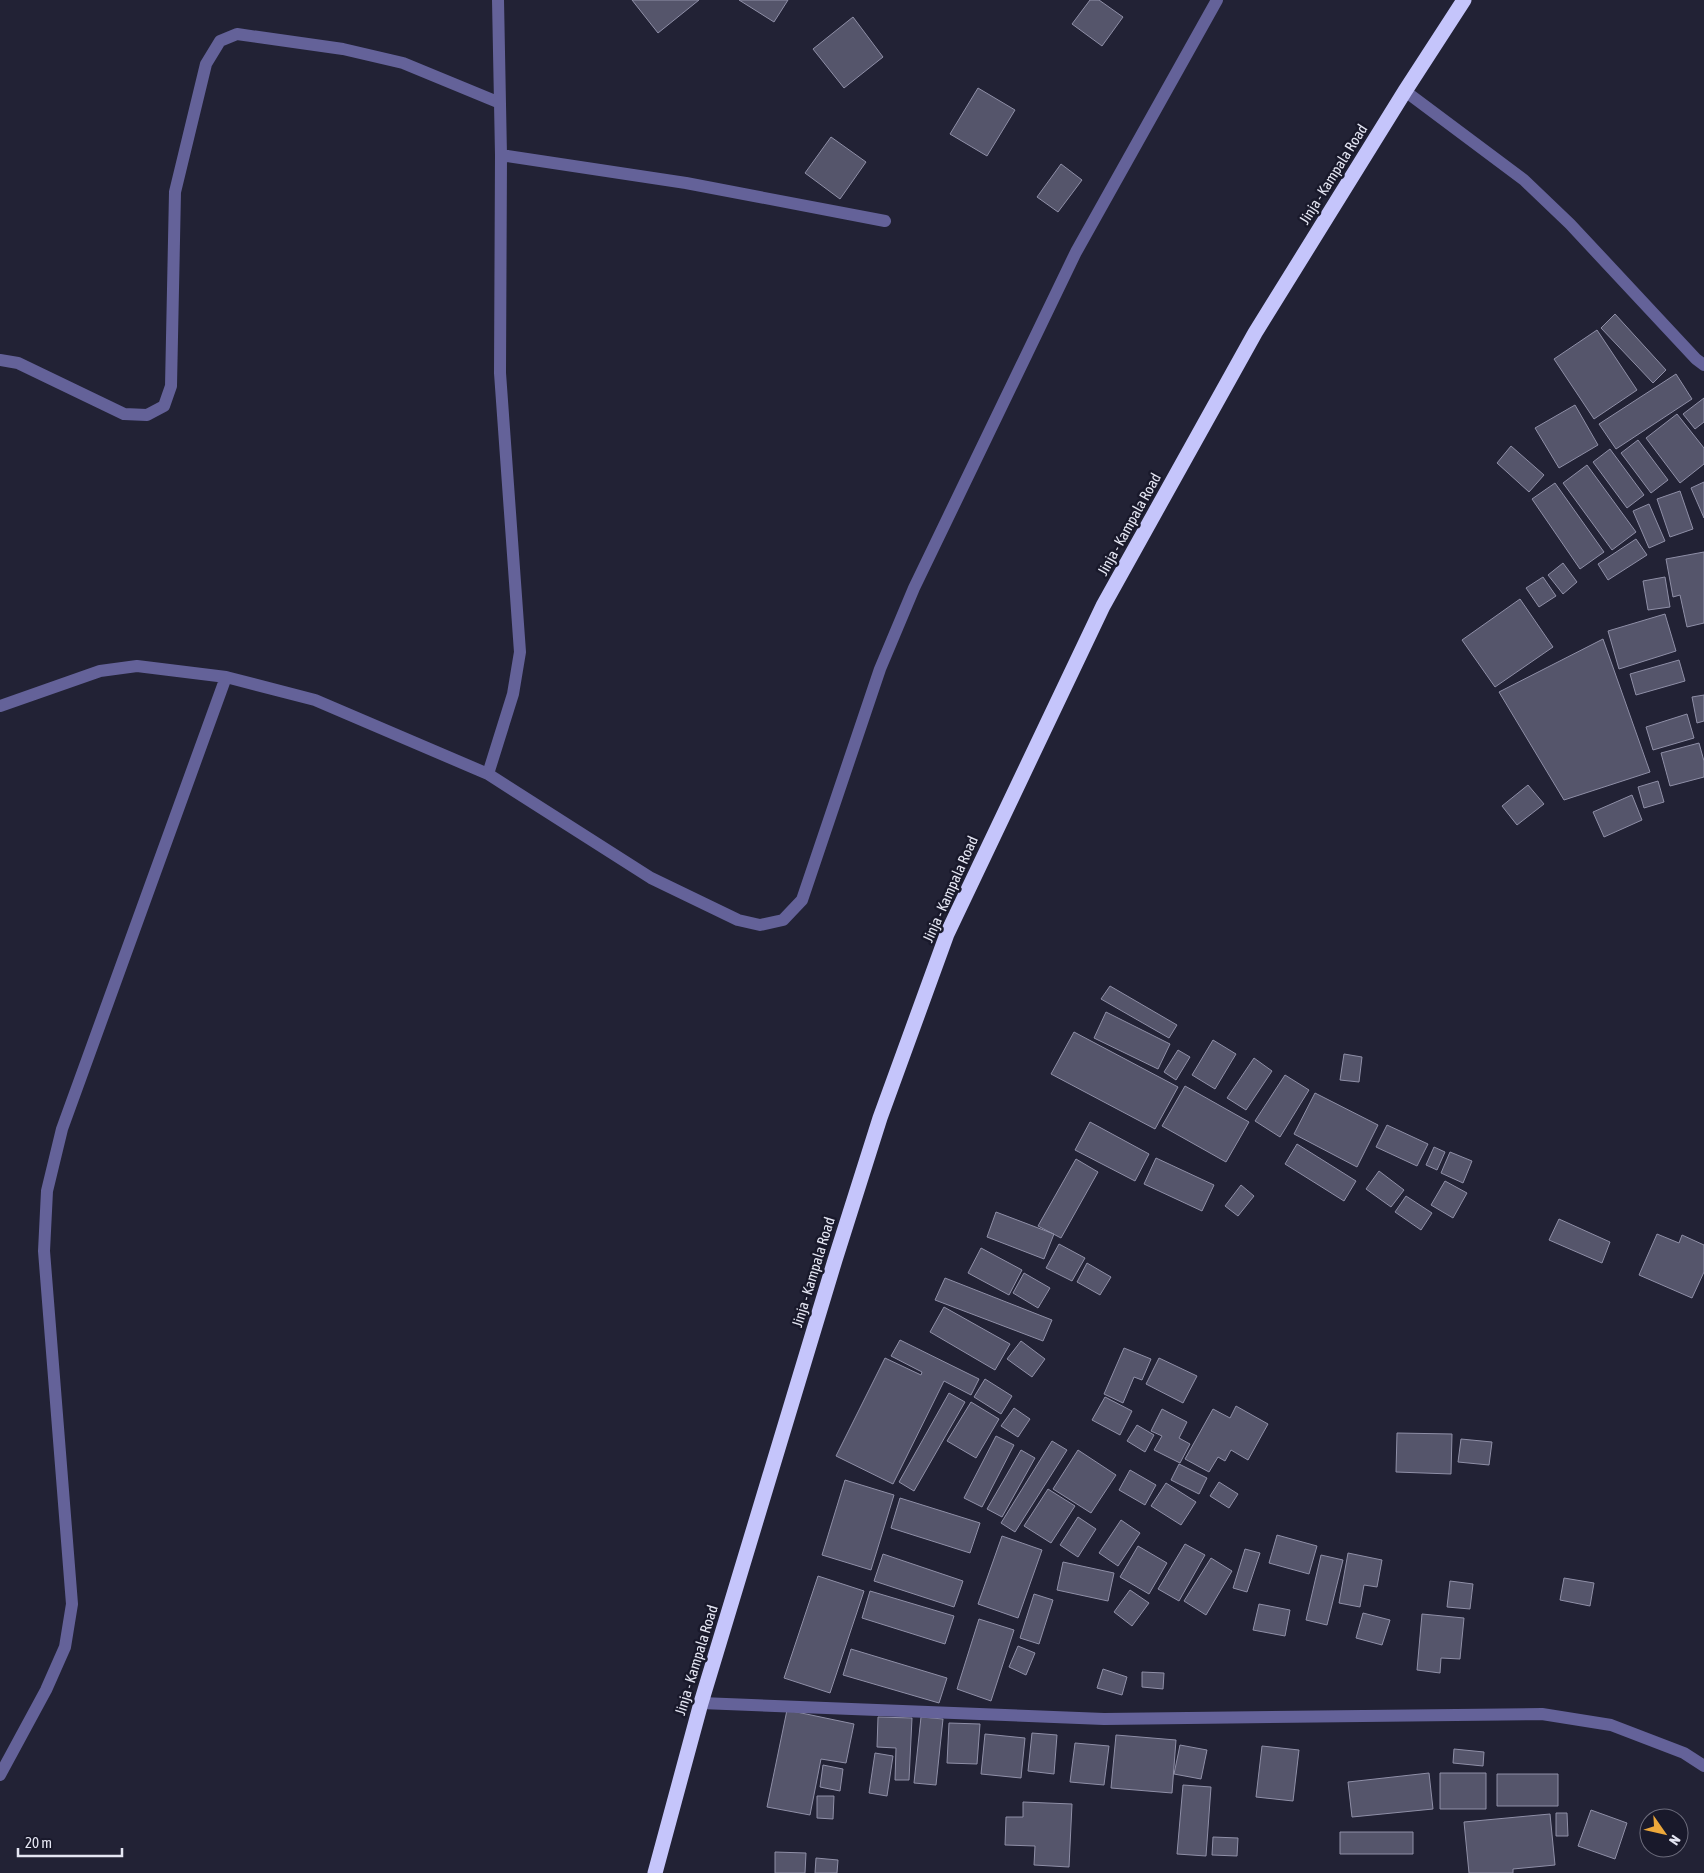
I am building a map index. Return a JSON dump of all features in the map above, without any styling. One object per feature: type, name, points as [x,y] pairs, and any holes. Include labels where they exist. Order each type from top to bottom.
[{"type":"highway","name":"Jinja - Kampala Road","points":[[655,1873],[701,1703],[877,1127],[947,934],[1103,606],[1255,333],[1405,91],[1464,0]]},
{"type":"street","points":[[488,774],[513,694],[520,652],[500,372],[501,155],[498,0]]},
{"type":"street","points":[[0,706],[100,671],[137,666],[226,677],[315,700],[488,774],[651,878],[738,920],[760,925],[783,920],[802,900],[880,669],[914,588],[1076,252],[1217,0]]},
{"type":"street","points":[[0,360],[18,363],[124,414],[147,415],[164,406],[171,386],[176,192],[206,64],[220,41],[237,34],[343,49],[403,63],[500,103]]},
{"type":"street","points":[[1405,91],[1524,180],[1570,224],[1696,359],[1704,365]]},
{"type":"street","points":[[501,155],[686,184],[885,221]]},
{"type":"street","points":[[0,1775],[46,1690],[65,1648],[72,1604],[44,1251],[47,1191],[62,1129],[226,677]]},
{"type":"street","points":[[701,1703],[1104,1719],[1542,1714],[1611,1725],[1684,1753],[1704,1766]]},
{"type":"building","points":[[632,0],[699,0],[658,33]]},
{"type":"building","points":[[739,0],[788,0],[774,22]]},
{"type":"building","points":[[1090,0],[1099,0],[1123,17],[1102,46],[1072,24]]},
{"type":"building","points":[[853,17],[883,57],[844,88],[813,49]]},
{"type":"building","points":[[978,88],[1015,110],[987,156],[950,134]]},
{"type":"building","points":[[831,137],[866,162],[840,199],[805,173]]},
{"type":"building","points":[[1061,164],[1082,180],[1058,212],[1037,197]]},
{"type":"building","points":[[1615,314],[1666,370],[1653,383],[1601,328]]},
{"type":"building","points":[[1597,330],[1637,390],[1594,419],[1554,359]]},
{"type":"building","points":[[1676,374],[1692,399],[1616,449],[1599,424]]},
{"type":"building","points":[[1704,398],[1704,422],[1695,429],[1683,414]]},
{"type":"building","points":[[1575,405],[1598,445],[1559,468],[1535,428]]},
{"type":"building","points":[[1677,414],[1704,448],[1704,464],[1680,483],[1646,438]]},
{"type":"building","points":[[1638,440],[1668,480],[1651,493],[1621,453]]},
{"type":"building","points":[[1511,446],[1544,475],[1529,492],[1497,463]]},
{"type":"building","points":[[1610,449],[1644,495],[1627,508],[1593,462]]},
{"type":"building","points":[[1587,465],[1636,532],[1612,550],[1563,483]]},
{"type":"building","points":[[1704,482],[1704,518],[1691,488]]},
{"type":"building","points":[[1555,483],[1604,552],[1580,569],[1532,499]]},
{"type":"building","points":[[1680,491],[1693,529],[1670,537],[1657,499]]},
{"type":"building","points":[[1649,504],[1665,541],[1649,548],[1633,511]]},
{"type":"building","points":[[1636,539],[1647,555],[1608,580],[1598,564]]},
{"type":"building","points":[[1704,552],[1704,623],[1687,627],[1680,595],[1673,597],[1666,559]]},
{"type":"building","points":[[1563,563],[1577,582],[1563,594],[1548,575]]},
{"type":"building","points":[[1543,577],[1556,596],[1539,607],[1526,588]]},
{"type":"building","points":[[1665,577],[1670,607],[1648,610],[1643,581]]},
{"type":"building","points":[[1520,599],[1553,647],[1495,687],[1462,640]]},
{"type":"building","points":[[1665,614],[1676,651],[1619,669],[1608,631]]},
{"type":"building","points":[[1603,639],[1650,772],[1564,800],[1499,692]]},
{"type":"building","points":[[1679,660],[1685,681],[1636,695],[1630,674]]},
{"type":"building","points":[[1704,695],[1704,721],[1697,723],[1692,697]]},
{"type":"building","points":[[1687,714],[1694,738],[1653,750],[1646,727]]},
{"type":"building","points":[[1699,743],[1704,761],[1704,777],[1670,786],[1661,753]]},
{"type":"building","points":[[1658,781],[1664,802],[1644,808],[1638,787]]},
{"type":"building","points":[[1528,785],[1544,804],[1517,825],[1502,806]]},
{"type":"building","points":[[1632,795],[1642,820],[1604,837],[1593,812]]},
{"type":"building","points":[[1110,986],[1177,1025],[1169,1038],[1101,999]]},
{"type":"building","points":[[1106,1012],[1170,1044],[1158,1069],[1094,1038]]},
{"type":"building","points":[[1074,1032],[1178,1087],[1155,1129],[1051,1074]]},
{"type":"building","points":[[1213,1040],[1236,1054],[1215,1089],[1192,1075]]},
{"type":"building","points":[[1178,1050],[1190,1057],[1176,1080],[1164,1072]]},
{"type":"building","points":[[1344,1054],[1362,1057],[1359,1082],[1340,1080]]},
{"type":"building","points":[[1254,1058],[1272,1071],[1246,1110],[1227,1098]]},
{"type":"building","points":[[1285,1075],[1309,1090],[1280,1137],[1255,1121]]},
{"type":"building","points":[[1185,1086],[1249,1122],[1226,1162],[1162,1126]]},
{"type":"building","points":[[1315,1093],[1378,1125],[1357,1167],[1294,1134]]},
{"type":"building","points":[[1090,1122],[1149,1154],[1135,1181],[1075,1150]]},
{"type":"building","points":[[1387,1125],[1428,1144],[1417,1166],[1376,1147]]},
{"type":"building","points":[[1297,1144],[1356,1181],[1344,1201],[1285,1164]]},
{"type":"building","points":[[1434,1147],[1445,1152],[1437,1170],[1426,1165]]},
{"type":"building","points":[[1450,1152],[1472,1161],[1463,1183],[1441,1173]]},
{"type":"building","points":[[1156,1158],[1214,1185],[1202,1211],[1144,1184]]},
{"type":"building","points":[[1076,1159],[1098,1172],[1061,1238],[1038,1226]]},
{"type":"building","points":[[1379,1171],[1404,1190],[1391,1207],[1366,1189]]},
{"type":"building","points":[[1445,1181],[1467,1193],[1453,1218],[1431,1205]]},
{"type":"building","points":[[1241,1185],[1254,1196],[1238,1216],[1225,1206]]},
{"type":"building","points":[[1406,1196],[1432,1213],[1421,1230],[1395,1212]]},
{"type":"building","points":[[996,1212],[1054,1234],[1044,1259],[987,1237]]},
{"type":"building","points":[[1559,1219],[1610,1242],[1602,1263],[1549,1240]]},
{"type":"building","points":[[1657,1234],[1679,1243],[1682,1235],[1704,1245],[1704,1272],[1692,1298],[1639,1275]]},
{"type":"building","points":[[1059,1244],[1085,1258],[1072,1281],[1046,1268]]},
{"type":"building","points":[[981,1248],[1022,1270],[1009,1295],[968,1273]]},
{"type":"building","points":[[1087,1263],[1111,1277],[1100,1295],[1077,1282]]},
{"type":"building","points":[[1024,1273],[1050,1288],[1038,1308],[1013,1293]]},
{"type":"building","points":[[945,1278],[1052,1320],[1043,1341],[935,1300]]},
{"type":"building","points":[[944,1307],[1010,1344],[995,1370],[930,1332]]},
{"type":"building","points":[[900,1340],[979,1379],[971,1395],[944,1381],[893,1484],[836,1456],[885,1358],[921,1375],[922,1372],[891,1356]]},
{"type":"building","points":[[1021,1341],[1045,1359],[1032,1377],[1007,1359]]},
{"type":"building","points":[[1124,1348],[1151,1359],[1142,1380],[1134,1377],[1123,1403],[1104,1394]]},
{"type":"building","points":[[1159,1358],[1197,1376],[1183,1403],[1146,1384]]},
{"type":"building","points":[[985,1379],[1012,1396],[1001,1414],[974,1397]]},
{"type":"building","points":[[949,1393],[965,1402],[914,1491],[899,1482]]},
{"type":"building","points":[[1105,1397],[1132,1411],[1120,1435],[1092,1420]]},
{"type":"building","points":[[971,1402],[999,1419],[976,1458],[947,1441]]},
{"type":"building","points":[[1236,1406],[1268,1424],[1248,1460],[1231,1450],[1225,1461],[1218,1457],[1209,1472],[1185,1459],[1213,1409],[1230,1418]]},
{"type":"building","points":[[1014,1408],[1030,1419],[1018,1437],[1001,1426]]},
{"type":"building","points":[[1162,1409],[1187,1422],[1179,1438],[1190,1444],[1180,1463],[1154,1450],[1162,1436],[1151,1431]]},
{"type":"building","points":[[1137,1425],[1154,1435],[1145,1452],[1127,1441]]},
{"type":"building","points":[[1397,1433],[1452,1434],[1451,1474],[1396,1472]]},
{"type":"building","points":[[996,1436],[1014,1445],[982,1507],[964,1498]]},
{"type":"building","points":[[1461,1439],[1492,1442],[1489,1465],[1458,1462]]},
{"type":"building","points":[[1052,1441],[1067,1450],[1015,1532],[1001,1523]]},
{"type":"building","points":[[1021,1450],[1035,1458],[1002,1517],[987,1509]]},
{"type":"building","points":[[1078,1450],[1116,1475],[1091,1513],[1053,1489]]},
{"type":"building","points":[[1179,1464],[1207,1478],[1199,1494],[1171,1480]]},
{"type":"building","points":[[1130,1470],[1156,1485],[1145,1505],[1119,1490]]},
{"type":"building","points":[[845,1480],[894,1495],[871,1570],[822,1555]]},
{"type":"building","points":[[1219,1482],[1238,1494],[1229,1508],[1210,1496]]},
{"type":"building","points":[[1166,1483],[1196,1502],[1181,1525],[1151,1506]]},
{"type":"building","points":[[1048,1489],[1075,1506],[1051,1543],[1024,1526]]},
{"type":"building","points":[[900,1498],[980,1523],[970,1553],[891,1528]]},
{"type":"building","points":[[1078,1517],[1096,1529],[1078,1557],[1060,1545]]},
{"type":"building","points":[[1121,1520],[1140,1533],[1118,1566],[1099,1553]]},
{"type":"building","points":[[1277,1535],[1317,1546],[1309,1574],[1269,1563]]},
{"type":"building","points":[[1002,1536],[1042,1550],[1018,1618],[978,1604]]},
{"type":"building","points":[[1185,1544],[1205,1555],[1179,1601],[1158,1589]]},
{"type":"building","points":[[1138,1546],[1167,1563],[1149,1594],[1120,1577]]},
{"type":"building","points":[[1245,1549],[1260,1553],[1247,1592],[1233,1588]]},
{"type":"building","points":[[1348,1553],[1382,1560],[1377,1587],[1364,1585],[1360,1607],[1339,1603]]},
{"type":"building","points":[[883,1554],[963,1581],[954,1607],[874,1581]]},
{"type":"building","points":[[1321,1555],[1343,1560],[1327,1625],[1306,1620]]},
{"type":"building","points":[[1211,1558],[1232,1571],[1206,1615],[1184,1601]]},
{"type":"building","points":[[1063,1562],[1114,1573],[1108,1601],[1057,1590]]},
{"type":"building","points":[[818,1576],[864,1591],[830,1693],[784,1678]]},
{"type":"building","points":[[1564,1578],[1594,1583],[1590,1606],[1560,1600]]},
{"type":"building","points":[[1450,1581],[1473,1584],[1470,1609],[1447,1607]]},
{"type":"building","points":[[1130,1590],[1149,1603],[1132,1626],[1114,1612]]},
{"type":"building","points":[[870,1591],[954,1616],[945,1644],[862,1618]]},
{"type":"building","points":[[1034,1594],[1053,1600],[1039,1644],[1020,1638]]},
{"type":"building","points":[[1259,1604],[1290,1610],[1285,1636],[1253,1630]]},
{"type":"building","points":[[1363,1613],[1390,1620],[1382,1645],[1356,1638]]},
{"type":"building","points":[[1422,1614],[1464,1618],[1460,1659],[1441,1658],[1440,1673],[1417,1670]]},
{"type":"building","points":[[979,1619],[1014,1630],[991,1701],[957,1689]]},
{"type":"building","points":[[1018,1646],[1035,1653],[1026,1675],[1009,1667]]},
{"type":"building","points":[[851,1649],[947,1678],[939,1703],[843,1675]]},
{"type":"building","points":[[1103,1669],[1127,1677],[1122,1695],[1097,1688]]},
{"type":"building","points":[[1142,1672],[1164,1673],[1163,1689],[1142,1687]]},
{"type":"building","points":[[787,1710],[854,1724],[846,1763],[821,1759],[810,1815],[767,1807]]},
{"type":"building","points":[[878,1717],[912,1718],[909,1780],[895,1780],[896,1748],[877,1747]]},
{"type":"building","points":[[921,1717],[943,1719],[936,1785],[914,1783]]},
{"type":"building","points":[[949,1723],[980,1724],[977,1764],[947,1763]]},
{"type":"building","points":[[1032,1733],[1057,1735],[1054,1774],[1028,1771]]},
{"type":"building","points":[[985,1734],[1025,1738],[1021,1778],[981,1774]]},
{"type":"building","points":[[1116,1735],[1176,1740],[1172,1793],[1111,1788]]},
{"type":"building","points":[[1075,1743],[1109,1746],[1104,1785],[1070,1782]]},
{"type":"building","points":[[1180,1745],[1207,1750],[1201,1779],[1174,1774]]},
{"type":"building","points":[[1262,1746],[1299,1750],[1293,1801],[1256,1797]]},
{"type":"building","points":[[1454,1749],[1484,1752],[1483,1766],[1453,1763]]},
{"type":"building","points":[[875,1753],[893,1756],[887,1796],[869,1793]]},
{"type":"building","points":[[823,1765],[843,1769],[840,1791],[820,1787]]},
{"type":"building","points":[[1429,1773],[1433,1809],[1352,1817],[1348,1782]]},
{"type":"building","points":[[1440,1773],[1486,1773],[1486,1809],[1440,1809]]},
{"type":"building","points":[[1497,1774],[1558,1774],[1558,1806],[1497,1806]]},
{"type":"building","points":[[1183,1785],[1211,1787],[1206,1856],[1177,1854]]},
{"type":"building","points":[[817,1796],[834,1796],[833,1819],[817,1818]]},
{"type":"building","points":[[1023,1802],[1072,1804],[1069,1867],[1034,1865],[1035,1846],[1005,1845],[1006,1817],[1023,1817]]},
{"type":"building","points":[[1591,1810],[1627,1823],[1615,1859],[1578,1846]]},
{"type":"building","points":[[1556,1813],[1567,1813],[1568,1836],[1556,1836]]},
{"type":"building","points":[[1550,1814],[1555,1865],[1513,1869],[1513,1873],[1469,1873],[1464,1822]]},
{"type":"building","points":[[1340,1832],[1413,1832],[1413,1854],[1340,1854]]},
{"type":"building","points":[[1213,1837],[1238,1838],[1237,1856],[1212,1855]]},
{"type":"building","points":[[775,1852],[806,1853],[805,1873],[775,1873]]},
{"type":"building","points":[[816,1858],[838,1860],[837,1873],[815,1873]]}]
